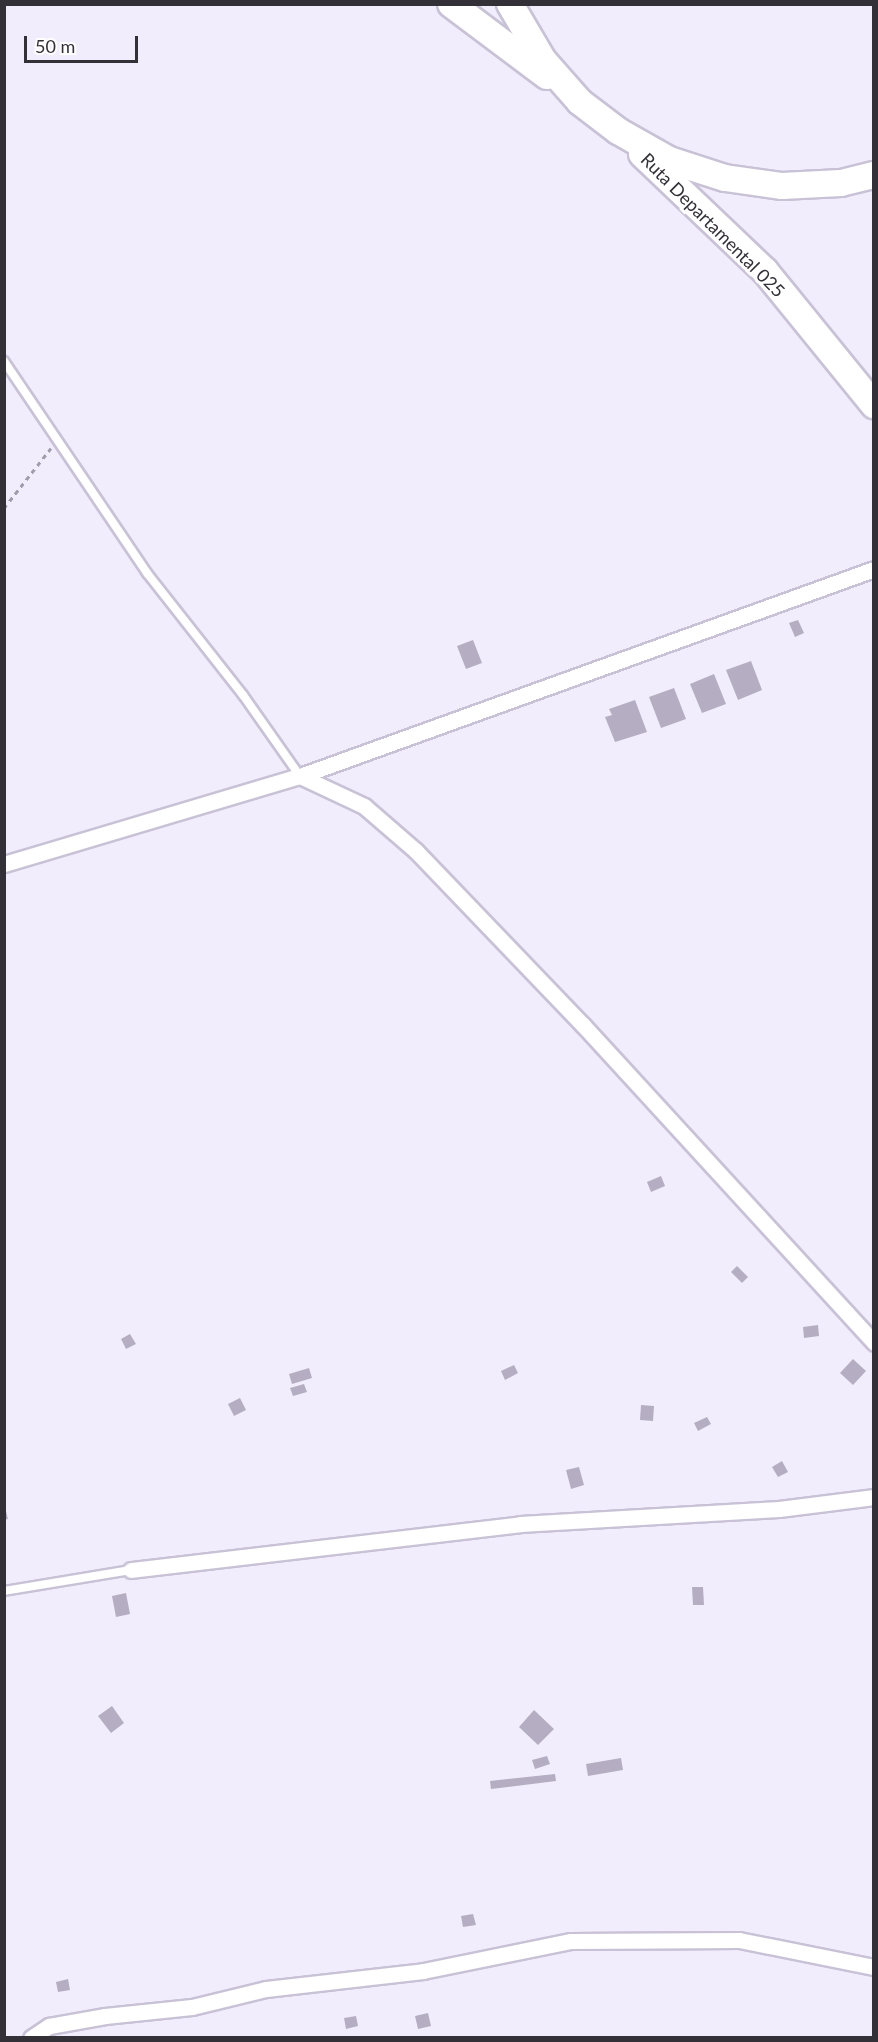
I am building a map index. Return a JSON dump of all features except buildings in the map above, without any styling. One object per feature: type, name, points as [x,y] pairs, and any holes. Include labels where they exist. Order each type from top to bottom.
[{"type":"highway","points":[[451,4],[618,131],[669,160],[724,178],[783,186],[841,183],[873,175]]},
{"type":"highway","points":[[510,4],[543,60],[580,102]]},
{"type":"highway","name":"Ruta Departamental 025","points":[[618,131],[765,271],[873,405]]},
{"type":"street","points":[[4,864],[300,776],[873,569]]},
{"type":"street","points":[[300,776],[364,806],[423,858],[591,1034],[873,1343]]},
{"type":"street","points":[[131,1570],[520,1524],[779,1509],[873,1497]]},
{"type":"street","points":[[31,2037],[49,2026],[105,2016],[192,2007],[266,1989],[423,1971],[571,1941],[739,1940],[873,1966]]},
{"type":"lane","points":[[4,361],[147,573],[243,695],[300,776]]},
{"type":"lane","points":[[4,1591],[131,1570]]},
{"type":"path","points":[[4,507],[58,440]]}]
